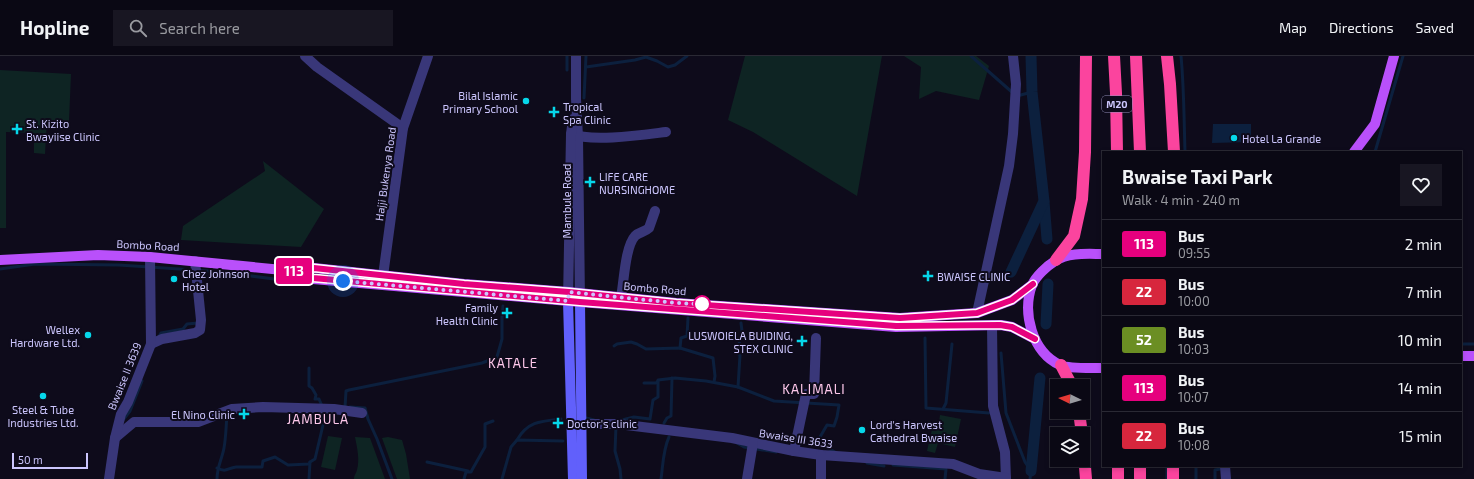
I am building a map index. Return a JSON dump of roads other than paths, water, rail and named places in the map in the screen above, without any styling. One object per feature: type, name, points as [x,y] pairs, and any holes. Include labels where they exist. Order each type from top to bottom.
[{"type":"highway","points":[[1056,260],[1074,236],[1082,199],[1085,152],[1086,56]]},
{"type":"highway","name":"M20","points":[[1114,56],[1117,151]]},
{"type":"highway","name":"M20","points":[[1136,56],[1140,151]]},
{"type":"highway","points":[[1167,56],[1174,151]]},
{"type":"highway","points":[[1061,365],[1068,379]]},
{"type":"highway","points":[[1085,467],[1086,479]]},
{"type":"highway","points":[[1118,467],[1118,479]]},
{"type":"highway","points":[[1140,467],[1140,479]]},
{"type":"highway","points":[[1173,467],[1173,479]]},
{"type":"main road","points":[[1357,150],[1375,124],[1394,56]]},
{"type":"main road","points":[[1102,254],[1075,254],[1056,260],[1044,270],[1033,284],[1029,301],[1030,324],[1035,339],[1046,354],[1061,365],[1080,368],[1102,368]]},
{"type":"main road","name":"Bombo Road","points":[[0,260],[98,255],[150,257],[293,271],[313,278],[574,297],[896,326],[992,325],[1012,327],[1035,339]]},
{"type":"main road","name":"Bombo Road","points":[[293,271],[314,268],[574,297],[621,297],[676,303],[900,318],[977,313],[1012,300],[1033,284]]},
{"type":"main road","points":[[574,297],[582,424],[582,479]]},
{"type":"main road","points":[[572,479],[574,297]]},
{"type":"main road","points":[[1462,356],[1474,356]]},
{"type":"street","points":[[305,56],[317,67],[404,128]]},
{"type":"street","name":"Hajji Bukenya Road","points":[[384,276],[404,128],[428,56]]},
{"type":"street","name":"Mambule Road","points":[[574,297],[574,136],[576,56]]},
{"type":"street","points":[[977,313],[1009,166],[1013,134],[1016,84],[1013,56]]},
{"type":"street","points":[[574,136],[631,136],[666,132]]},
{"type":"street","points":[[621,297],[630,246],[634,237],[649,228],[655,210]]},
{"type":"street","name":"Bwaise II 3639","points":[[109,479],[115,438],[121,414],[128,402],[151,344],[150,257]]},
{"type":"street","points":[[151,344],[167,338],[195,333],[200,330],[201,320],[195,261]]},
{"type":"street","points":[[992,325],[993,406],[1005,452],[1006,479]]},
{"type":"street","points":[[794,451],[806,394],[814,394],[816,338]]},
{"type":"street","points":[[115,438],[134,422],[198,422],[232,409],[264,407],[334,409],[362,413]]},
{"type":"street","name":"Bwaise III 3633","points":[[582,424],[618,424],[732,438],[821,455],[953,464],[979,474],[1006,479]]},
{"type":"street","points":[[747,479],[753,443]]},
{"type":"street","points":[[821,455],[821,479]]},
{"type":"street","points":[[1225,467],[1226,479]]},
{"type":"water","points":[[1213,124],[1251,124],[1251,142],[1212,143]]},
{"type":"waterway","points":[[567,56],[567,70]]},
{"type":"waterway","points":[[584,98],[586,56]]},
{"type":"waterway","points":[[586,67],[646,57],[668,67],[675,65],[687,56]]},
{"type":"waterway","points":[[971,56],[1013,93]]},
{"type":"waterway","points":[[1011,272],[1044,201],[1032,92],[1031,56]]},
{"type":"waterway","points":[[1181,56],[1185,151]]},
{"type":"waterway","points":[[1375,151],[1403,56]]},
{"type":"waterway","points":[[1017,96],[1032,92]]},
{"type":"waterway","points":[[1044,202],[1047,239]]},
{"type":"waterway","points":[[0,269],[35,264],[119,265],[209,271]]},
{"type":"waterway","points":[[228,273],[282,280]]},
{"type":"waterway","points":[[1046,324],[1048,284]]},
{"type":"waterway","points":[[345,407],[346,391],[349,390],[482,363],[497,357],[502,339],[503,306]]},
{"type":"waterway","points":[[680,348],[681,338],[687,336],[688,318]]},
{"type":"waterway","points":[[158,338],[161,333],[183,329],[187,324],[198,323]]},
{"type":"waterway","points":[[738,387],[740,355],[737,353],[742,331],[741,323]]},
{"type":"waterway","points":[[925,338],[926,408],[989,413]]},
{"type":"waterway","points":[[614,346],[617,344],[631,342],[646,349],[680,348],[713,358],[715,376],[714,382]]},
{"type":"waterway","points":[[943,409],[946,403],[952,344]]},
{"type":"waterway","points":[[1462,344],[1474,344]]},
{"type":"waterway","points":[[1001,353],[1006,413],[1025,462],[1031,471],[1030,479]]},
{"type":"waterway","points":[[309,368],[309,386],[316,395],[315,399],[319,399],[322,406]]},
{"type":"waterway","points":[[664,423],[667,418],[671,416],[672,378]]},
{"type":"waterway","points":[[622,420],[634,417],[650,419],[653,400],[658,397],[658,380],[675,378],[706,381],[738,387],[774,401],[839,405],[834,426],[827,425],[820,437],[820,443],[835,452]]},
{"type":"waterway","points":[[1031,471],[1040,378]]},
{"type":"waterway","points":[[123,420],[130,411],[142,381]]},
{"type":"waterway","points":[[644,383],[656,383],[658,381]]},
{"type":"waterway","points":[[350,407],[365,408],[392,479]]},
{"type":"waterway","points":[[217,479],[225,444],[227,415]]},
{"type":"waterway","points":[[586,418],[594,420]]},
{"type":"waterway","points":[[517,440],[526,429],[536,423],[561,419]]},
{"type":"waterway","points":[[464,479],[466,472],[471,472],[485,447],[485,424],[493,421]]},
{"type":"waterway","points":[[309,479],[310,462],[315,459],[323,425]]},
{"type":"waterway","points":[[616,426],[615,451],[621,479]]},
{"type":"waterway","points":[[661,479],[664,452],[669,437]]},
{"type":"waterway","points":[[502,479],[511,447],[517,440],[563,441]]},
{"type":"waterway","points":[[737,443],[744,447],[776,452]]},
{"type":"waterway","points":[[217,468],[225,470],[236,467],[262,467],[263,461],[275,457],[288,465],[309,464],[310,462]]},
{"type":"waterway","points":[[427,462],[468,471]]},
{"type":"waterway","points":[[867,463],[884,466]]},
{"type":"waterway","points":[[893,465],[946,469],[945,479]]},
{"type":"waterway","points":[[1167,467],[1167,479]]},
{"type":"waterway","points":[[1196,467],[1196,479]]},
{"type":"waterway","points":[[1215,479],[1215,470],[1220,469],[1220,467]]},
{"type":"place","name":"Bilal Islamic Primary School","points":[[526,101]]},
{"type":"place","name":"Tropical Spa Clinic","points":[[554,112]]},
{"type":"place","name":"St. Kizito Bwayiise Clinic","points":[[17,129]]},
{"type":"place","name":"Hotel La Grande","points":[[1234,138]]},
{"type":"place","name":"LIFE CARE NURSINGHOME","points":[[590,182]]},
{"type":"place","name":"BWAISE CLINIC","points":[[928,276]]},
{"type":"place","name":"Chez Johnson Hotel","points":[[174,279]]},
{"type":"place","name":"Family Health Clinic","points":[[507,313]]},
{"type":"place","name":"Wellex Hardware Ltd.","points":[[88,335]]},
{"type":"place","name":"LUSWOIELA BUIDING, STEX CLINIC","points":[[802,341]]},
{"type":"place","name":"Steel & Tube Industries Ltd.","points":[[43,396]]},
{"type":"place","name":"El Nino Clinic","points":[[244,414]]},
{"type":"place","name":"Doctor's clinic","points":[[558,423]]},
{"type":"place","name":"Lord's Harvest Cathedral Bwaise","points":[[862,430]]},
{"type":"district","name":"KATALE","points":[[513,363]]},
{"type":"district","name":"KALIMALI","points":[[814,389]]},
{"type":"district","name":"JAMBULA","points":[[318,419]]}]
